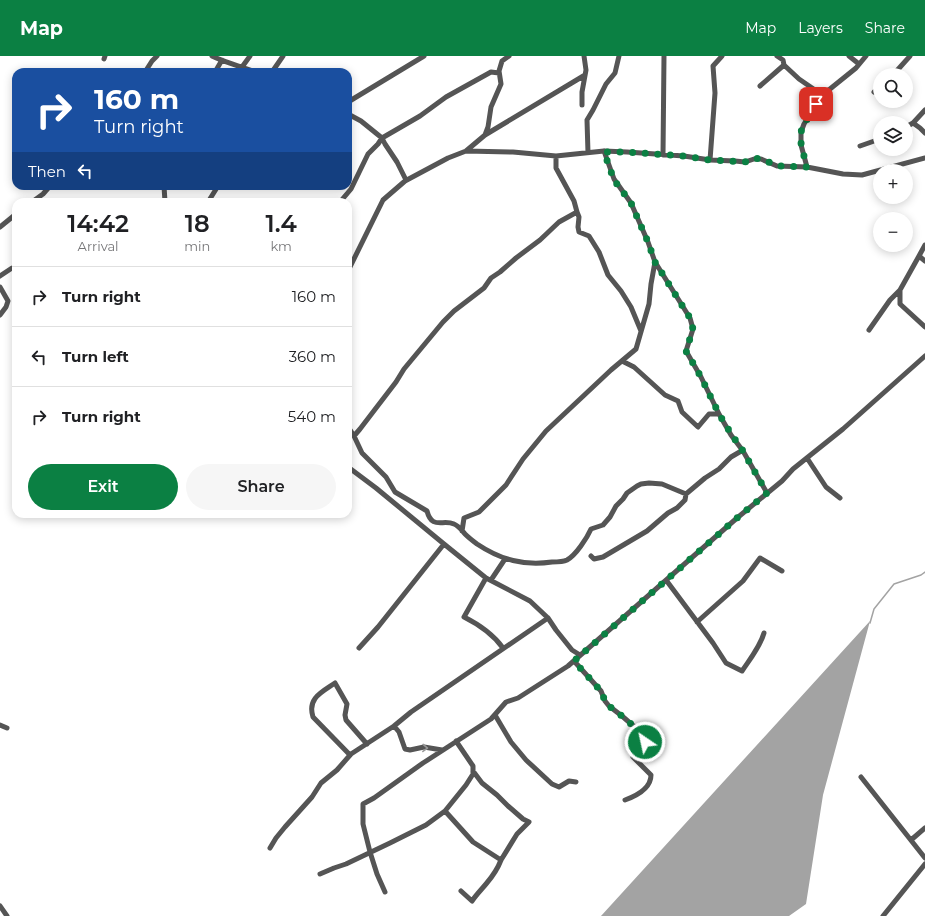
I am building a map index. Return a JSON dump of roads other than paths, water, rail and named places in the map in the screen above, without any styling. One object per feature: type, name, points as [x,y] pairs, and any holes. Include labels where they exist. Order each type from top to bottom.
[{"type":"street","points":[[147,68],[152,60],[157,56]]},
{"type":"street","points":[[212,56],[246,68]]},
{"type":"street","points":[[242,66],[250,56]]},
{"type":"street","points":[[275,68],[283,56]]},
{"type":"street","points":[[352,100],[424,56]]},
{"type":"street","points":[[485,135],[488,127],[491,107],[501,84],[499,73],[502,61],[509,56]]},
{"type":"street","points":[[582,105],[582,92],[586,70],[584,56]]},
{"type":"street","points":[[588,153],[587,120],[606,84],[615,73],[619,56]]},
{"type":"street","points":[[663,155],[664,56]]},
{"type":"street","points":[[710,160],[715,93],[713,66],[722,56]]},
{"type":"street","points":[[776,56],[783,60],[799,79],[815,90],[820,96]]},
{"type":"street","points":[[849,56],[859,64]]},
{"type":"street","points":[[807,167],[801,145],[801,132],[804,124],[820,96],[854,70],[866,56]]},
{"type":"street","points":[[899,68],[910,56]]},
{"type":"street","points":[[217,68],[222,60]]},
{"type":"street","points":[[760,86],[783,60]]},
{"type":"street","points":[[352,187],[368,154],[382,138],[420,116],[446,97],[492,72],[499,73]]},
{"type":"street","points":[[352,263],[383,200],[406,180],[448,158],[466,151],[485,135],[585,75]]},
{"type":"street","points":[[925,110],[913,123],[925,133]]},
{"type":"street","points":[[352,116],[361,121],[382,138],[406,180]]},
{"type":"street","points":[[860,146],[873,141]]},
{"type":"street","points":[[466,151],[513,152],[556,156],[604,152],[627,152],[745,162],[754,158],[761,159],[778,166],[807,167],[862,176],[925,158]]},
{"type":"street","points":[[604,152],[614,180],[631,203],[655,262],[690,318],[693,329],[686,351],[701,377],[719,414],[743,450],[767,493]]},
{"type":"street","points":[[556,156],[556,168],[574,201],[579,217],[579,232],[589,236],[599,252],[608,275],[621,291],[631,307],[641,331]]},
{"type":"street","points":[[38,198],[46,190]]},
{"type":"street","points":[[343,198],[350,190]]},
{"type":"street","points":[[354,436],[396,382],[404,369],[443,322],[454,311],[484,288],[492,278],[540,240],[559,222],[577,212]]},
{"type":"street","points":[[0,227],[12,217]]},
{"type":"street","points":[[869,330],[890,300],[900,290],[925,245]]},
{"type":"street","points":[[919,256],[925,261]]},
{"type":"street","points":[[462,531],[464,518],[479,512],[506,485],[523,459],[546,431],[636,348],[649,304],[655,262]]},
{"type":"street","points":[[0,276],[12,268]]},
{"type":"street","points":[[0,287],[8,300],[6,307],[0,315]]},
{"type":"street","points":[[900,290],[900,304]]},
{"type":"street","points":[[890,300],[900,304],[925,327]]},
{"type":"street","points":[[385,892],[376,874],[363,824],[363,804],[374,798],[442,750],[491,719],[506,702],[518,698],[568,666],[794,469],[844,429],[925,356]]},
{"type":"street","points":[[622,361],[634,367],[665,395],[678,401],[682,412],[698,427],[709,414],[719,414]]},
{"type":"street","points":[[352,433],[362,453],[386,477],[395,492],[427,511],[429,517],[435,522],[453,523],[487,550],[518,562],[538,564],[567,560],[584,542],[591,529],[603,525],[627,493],[641,484],[662,484],[686,494]]},
{"type":"street","points":[[590,556],[594,559],[603,557],[647,531],[668,513],[677,508],[685,500],[686,494],[705,478],[719,469],[731,457],[743,450]]},
{"type":"street","points":[[807,458],[826,486],[840,498]]},
{"type":"street","points":[[352,470],[488,579],[530,601],[548,618],[572,650],[580,655]]},
{"type":"street","points":[[359,648],[378,627],[444,544]]},
{"type":"street","points":[[503,648],[484,628],[464,617],[488,579],[506,558]]},
{"type":"street","points":[[697,622],[743,582],[760,558],[782,571]]},
{"type":"street","points":[[666,580],[726,663],[742,671],[762,640],[764,633]]},
{"type":"street","points":[[270,848],[285,827],[312,797],[321,783],[337,770],[350,755],[394,726],[410,712],[548,618]]},
{"type":"street","points":[[574,661],[601,691],[609,706],[645,736],[645,742],[632,757],[651,775],[651,781],[645,789],[625,800]]},
{"type":"street","points":[[350,755],[313,717],[311,710],[313,701],[319,694],[336,684],[347,704],[345,715],[346,720],[367,744]]},
{"type":"street","points":[[494,715],[511,742],[526,760],[552,784],[559,787],[569,781],[576,782]]},
{"type":"street","points":[[0,725],[7,728]]},
{"type":"street","points":[[394,726],[399,732],[405,749],[410,750],[424,747],[442,750]]},
{"type":"street","points":[[320,874],[351,862],[426,825],[445,811],[473,774],[473,766],[456,741]]},
{"type":"street","points":[[461,891],[472,901],[487,883],[517,834],[529,822],[482,783],[473,771]]},
{"type":"street","points":[[861,777],[925,858]]},
{"type":"street","points":[[445,811],[473,842],[501,860]]},
{"type":"street","points":[[911,840],[925,828]]},
{"type":"street","points":[[883,916],[925,864]]},
{"type":"street","points":[[0,906],[7,916]]},
{"type":"waterway","points":[[870,623],[874,609],[894,584],[921,575],[925,572]]}]
